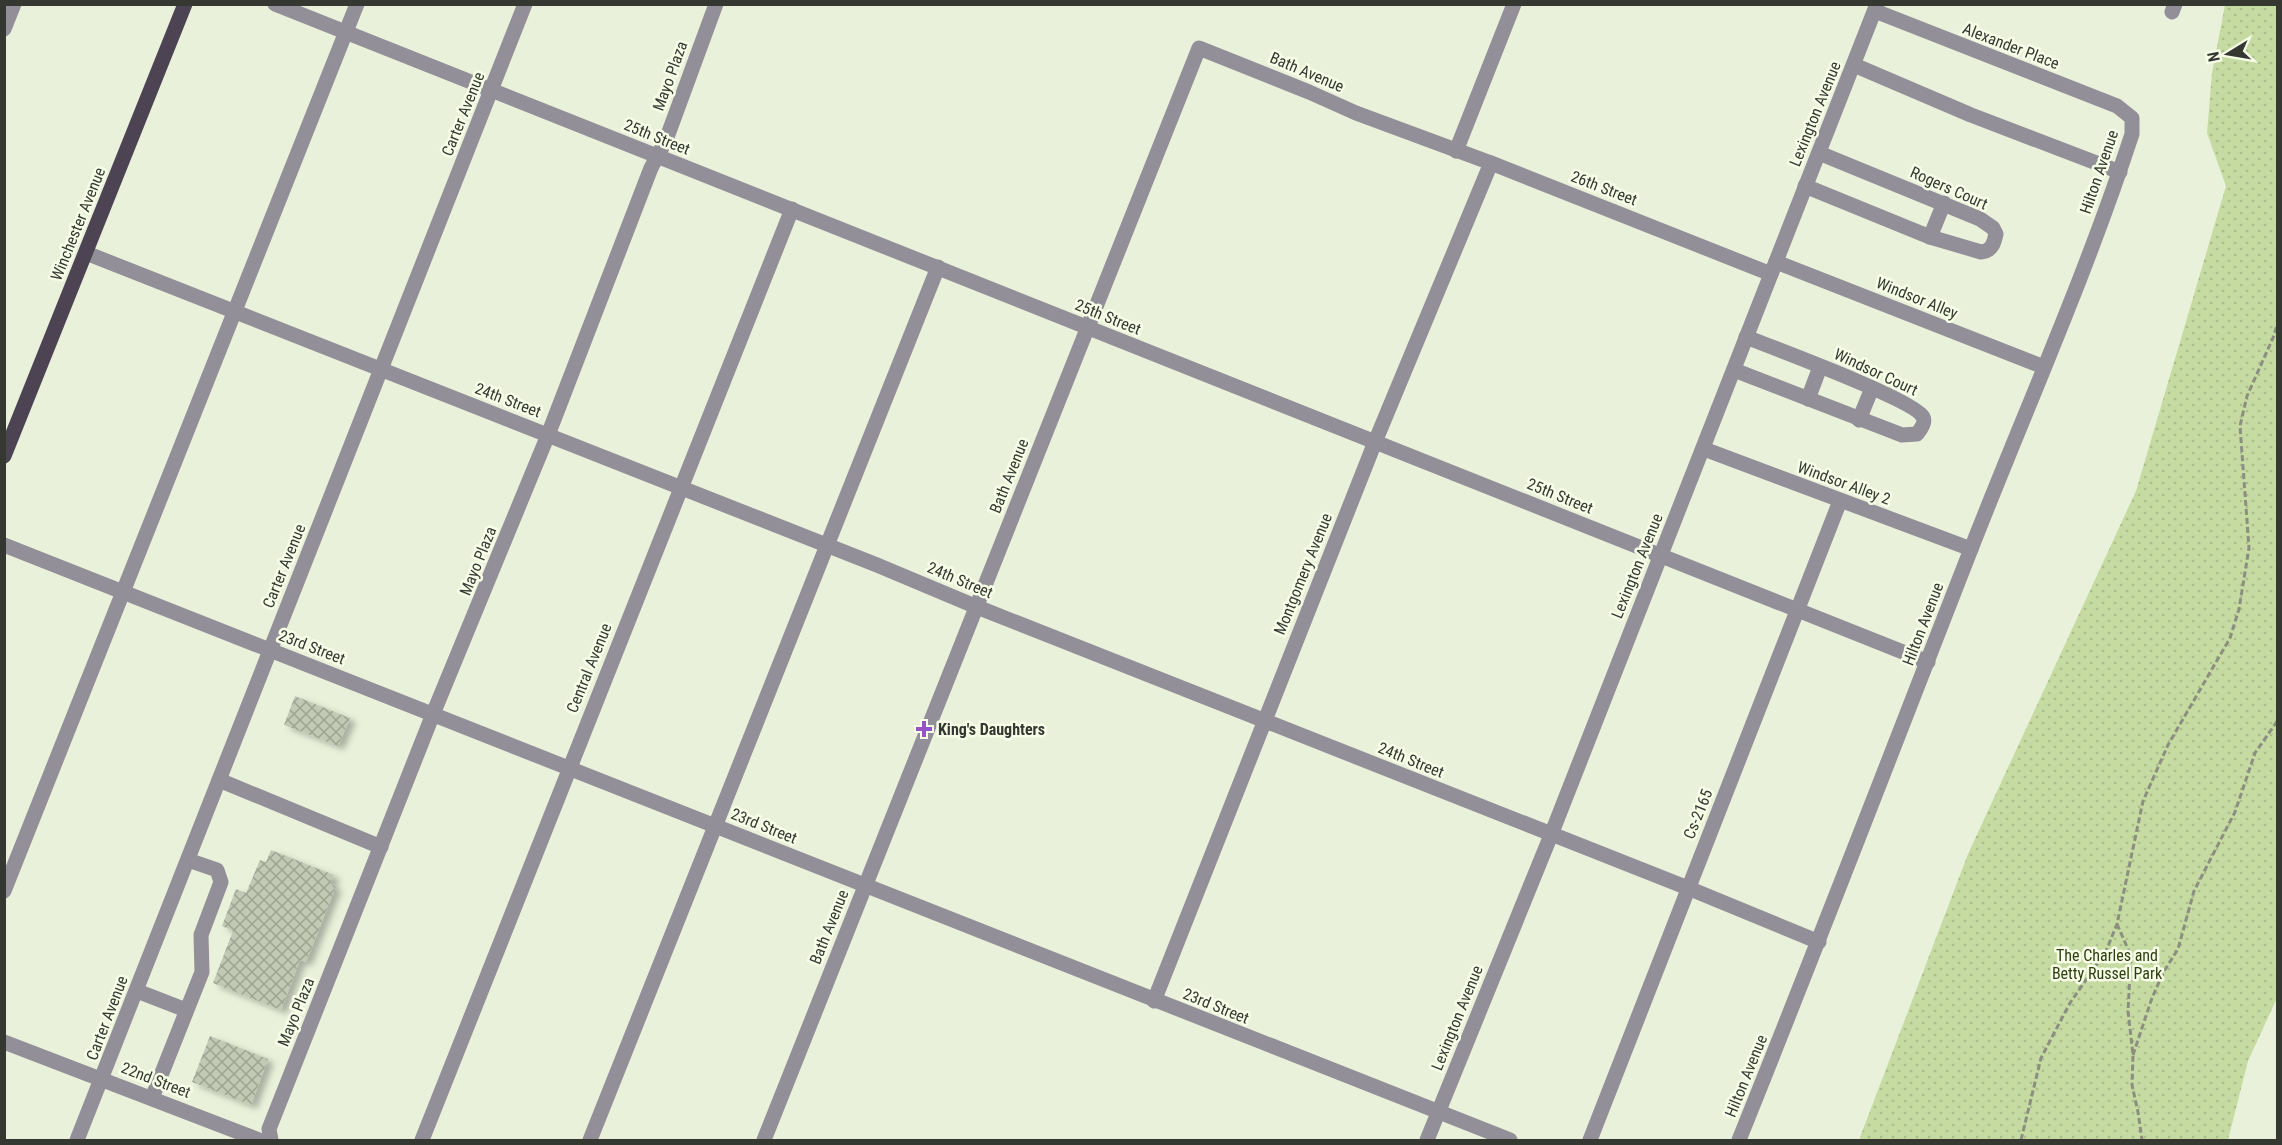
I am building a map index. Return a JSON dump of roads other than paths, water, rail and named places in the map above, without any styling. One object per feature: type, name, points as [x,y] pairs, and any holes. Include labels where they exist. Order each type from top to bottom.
[{"type":"main road","name":"Winchester Avenue","points":[[4,456],[184,4]]},
{"type":"street","points":[[4,29],[14,4]]},
{"type":"street","name":"25th Street","points":[[275,4],[1928,662]]},
{"type":"street","points":[[4,891],[357,4]]},
{"type":"street","name":"Carter Avenue","points":[[77,1140],[525,4]]},
{"type":"street","name":"Mayo Plaza","points":[[262,1138],[548,435],[657,157],[666,140],[716,4]]},
{"type":"street","points":[[1456,151],[1514,4]]},
{"type":"street","name":"Lexington Avenue","points":[[1427,1140],[1551,835],[1876,8]]},
{"type":"street","name":"Alexander Place","points":[[1876,8],[2117,106],[2132,118]]},
{"type":"street","name":"Bath Avenue","points":[[764,1140],[1199,48],[1422,138]]},
{"type":"street","points":[[1854,65],[1971,115],[2120,172]]},
{"type":"street","name":"Hilton Avenue","points":[[1739,1140],[1819,942],[1971,549],[2074,294],[2120,172],[2132,134],[2132,118]]},
{"type":"street","name":"26th Street","points":[[1422,138],[1774,268]]},
{"type":"street","name":"Rogers Court","points":[[1805,186],[1930,237],[1981,252],[1993,245],[1996,234],[1993,228],[1980,219],[1819,153]]},
{"type":"street","name":"Montgomery Avenue","points":[[1154,1001],[1375,442],[1491,164]]},
{"type":"street","points":[[1930,237],[1944,203]]},
{"type":"street","name":"Central Avenue","points":[[422,1140],[792,209]]},
{"type":"street","name":"24th Street","points":[[86,253],[828,546],[1819,942]]},
{"type":"street","points":[[590,1140],[938,267]]},
{"type":"street","name":"Windsor Alley","points":[[1774,268],[2044,368]]},
{"type":"street","name":"Windsor Court","points":[[1734,370],[1902,435],[1917,434],[1924,423],[1923,417],[1915,408],[1820,366],[1746,337]]},
{"type":"street","points":[[1808,399],[1820,366]]},
{"type":"street","points":[[1859,420],[1872,388]]},
{"type":"street","name":"Windsor Alley 2","points":[[1704,449],[1971,549]]},
{"type":"street","name":"Cs-2165","points":[[1590,1140],[1840,501]]},
{"type":"street","name":"23rd Street","points":[[4,545],[1510,1140]]},
{"type":"street","points":[[219,780],[381,847]]},
{"type":"street","points":[[152,1098],[202,972],[201,935],[221,882],[217,870],[188,860]]},
{"type":"street","points":[[137,991],[186,1010]]},
{"type":"street","name":"22nd Street","points":[[4,1042],[262,1138]]},
{"type":"place","name":"King's Daughters","points":[[924,729]]},
{"type":"park label","name":"The Charles and Betty Russel Park","points":[[2107,964]]}]
